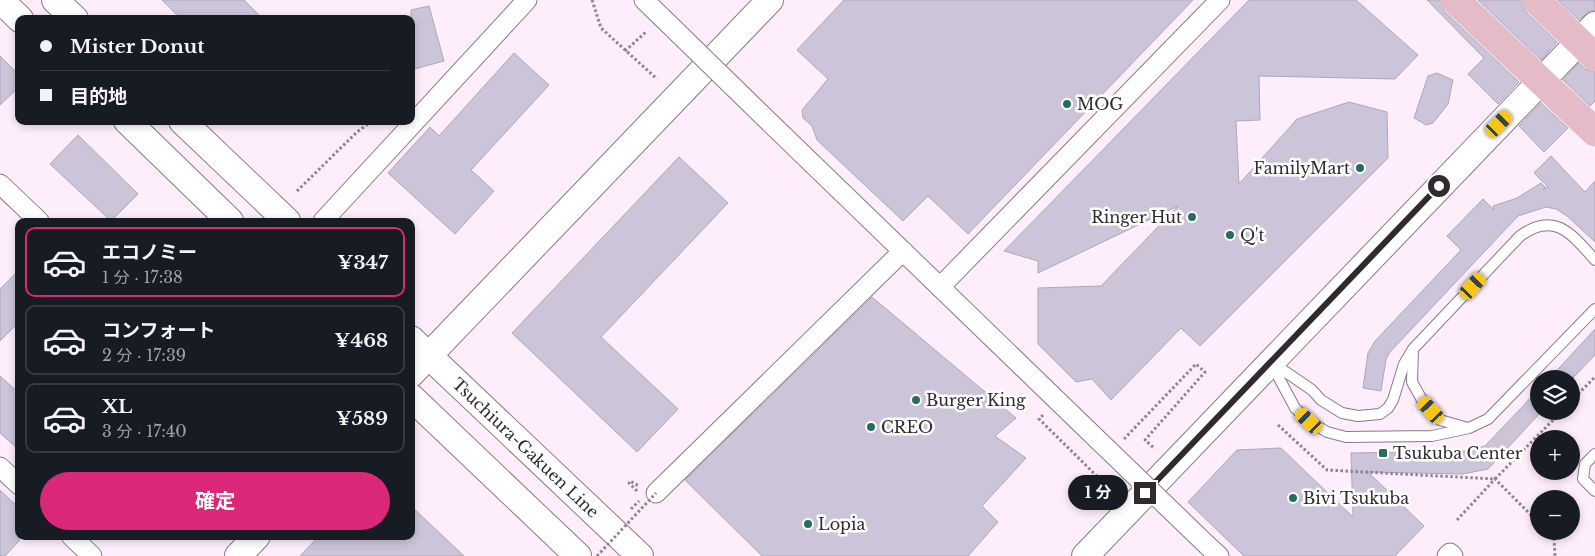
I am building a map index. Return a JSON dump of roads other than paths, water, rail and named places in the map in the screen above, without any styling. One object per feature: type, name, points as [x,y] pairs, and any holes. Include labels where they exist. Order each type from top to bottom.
[{"type":"main road","points":[[1455,0],[1595,132]]},
{"type":"main road","points":[[1536,0],[1590,41]]},
{"type":"street","points":[[0,0],[16,15]]},
{"type":"street","points":[[55,0],[71,15]]},
{"type":"street","points":[[415,123],[527,0]]},
{"type":"street","points":[[644,0],[1214,551]]},
{"type":"street","points":[[417,356],[770,0]]},
{"type":"street","points":[[940,286],[1220,0]]},
{"type":"street","points":[[1085,556],[1541,80],[1590,41]]},
{"type":"street","points":[[131,125],[227,218]]},
{"type":"street","points":[[186,125],[284,218]]},
{"type":"street","points":[[326,218],[413,125]]},
{"type":"street","points":[[0,184],[36,218]]},
{"type":"street","points":[[656,493],[903,251]]},
{"type":"street","name":"Tsuchiura-Gakuen Line","points":[[417,356],[640,556]]},
{"type":"street","points":[[415,401],[578,556]]},
{"type":"street","points":[[0,467],[15,481]]},
{"type":"street","points":[[75,540],[92,556]]},
{"type":"street","points":[[238,556],[253,540]]},
{"type":"street","points":[[1447,556],[1450,553],[1453,556]]},
{"type":"lane","points":[[1270,361],[1342,413],[1358,416],[1380,414],[1388,408],[1393,400],[1404,364],[1414,350],[1520,236],[1532,227],[1548,223],[1562,227],[1595,260]]},
{"type":"lane","points":[[1270,361],[1295,408],[1309,421],[1327,432],[1346,437],[1432,436],[1469,428],[1488,419],[1595,309]]},
{"type":"lane","points":[[1414,350],[1412,382],[1422,400],[1440,420],[1469,428]]},
{"type":"lane","points":[[1595,454],[1585,464],[1583,479],[1595,492]]},
{"type":"place","name":"MOG","points":[[1067,104]]},
{"type":"place","name":"FamilyMart","points":[[1360,168]]},
{"type":"place","name":"Ringer Hut","points":[[1192,217]]},
{"type":"place","name":"Q't","points":[[1230,235]]},
{"type":"place","name":"Burger King","points":[[916,400]]},
{"type":"place","name":"CREO","points":[[871,427]]},
{"type":"place","name":"Tsukuba Center","points":[[1383,453]]},
{"type":"place","name":"Bivi Tsukuba","points":[[1293,498]]},
{"type":"place","name":"Lopia","points":[[808,524]]}]
